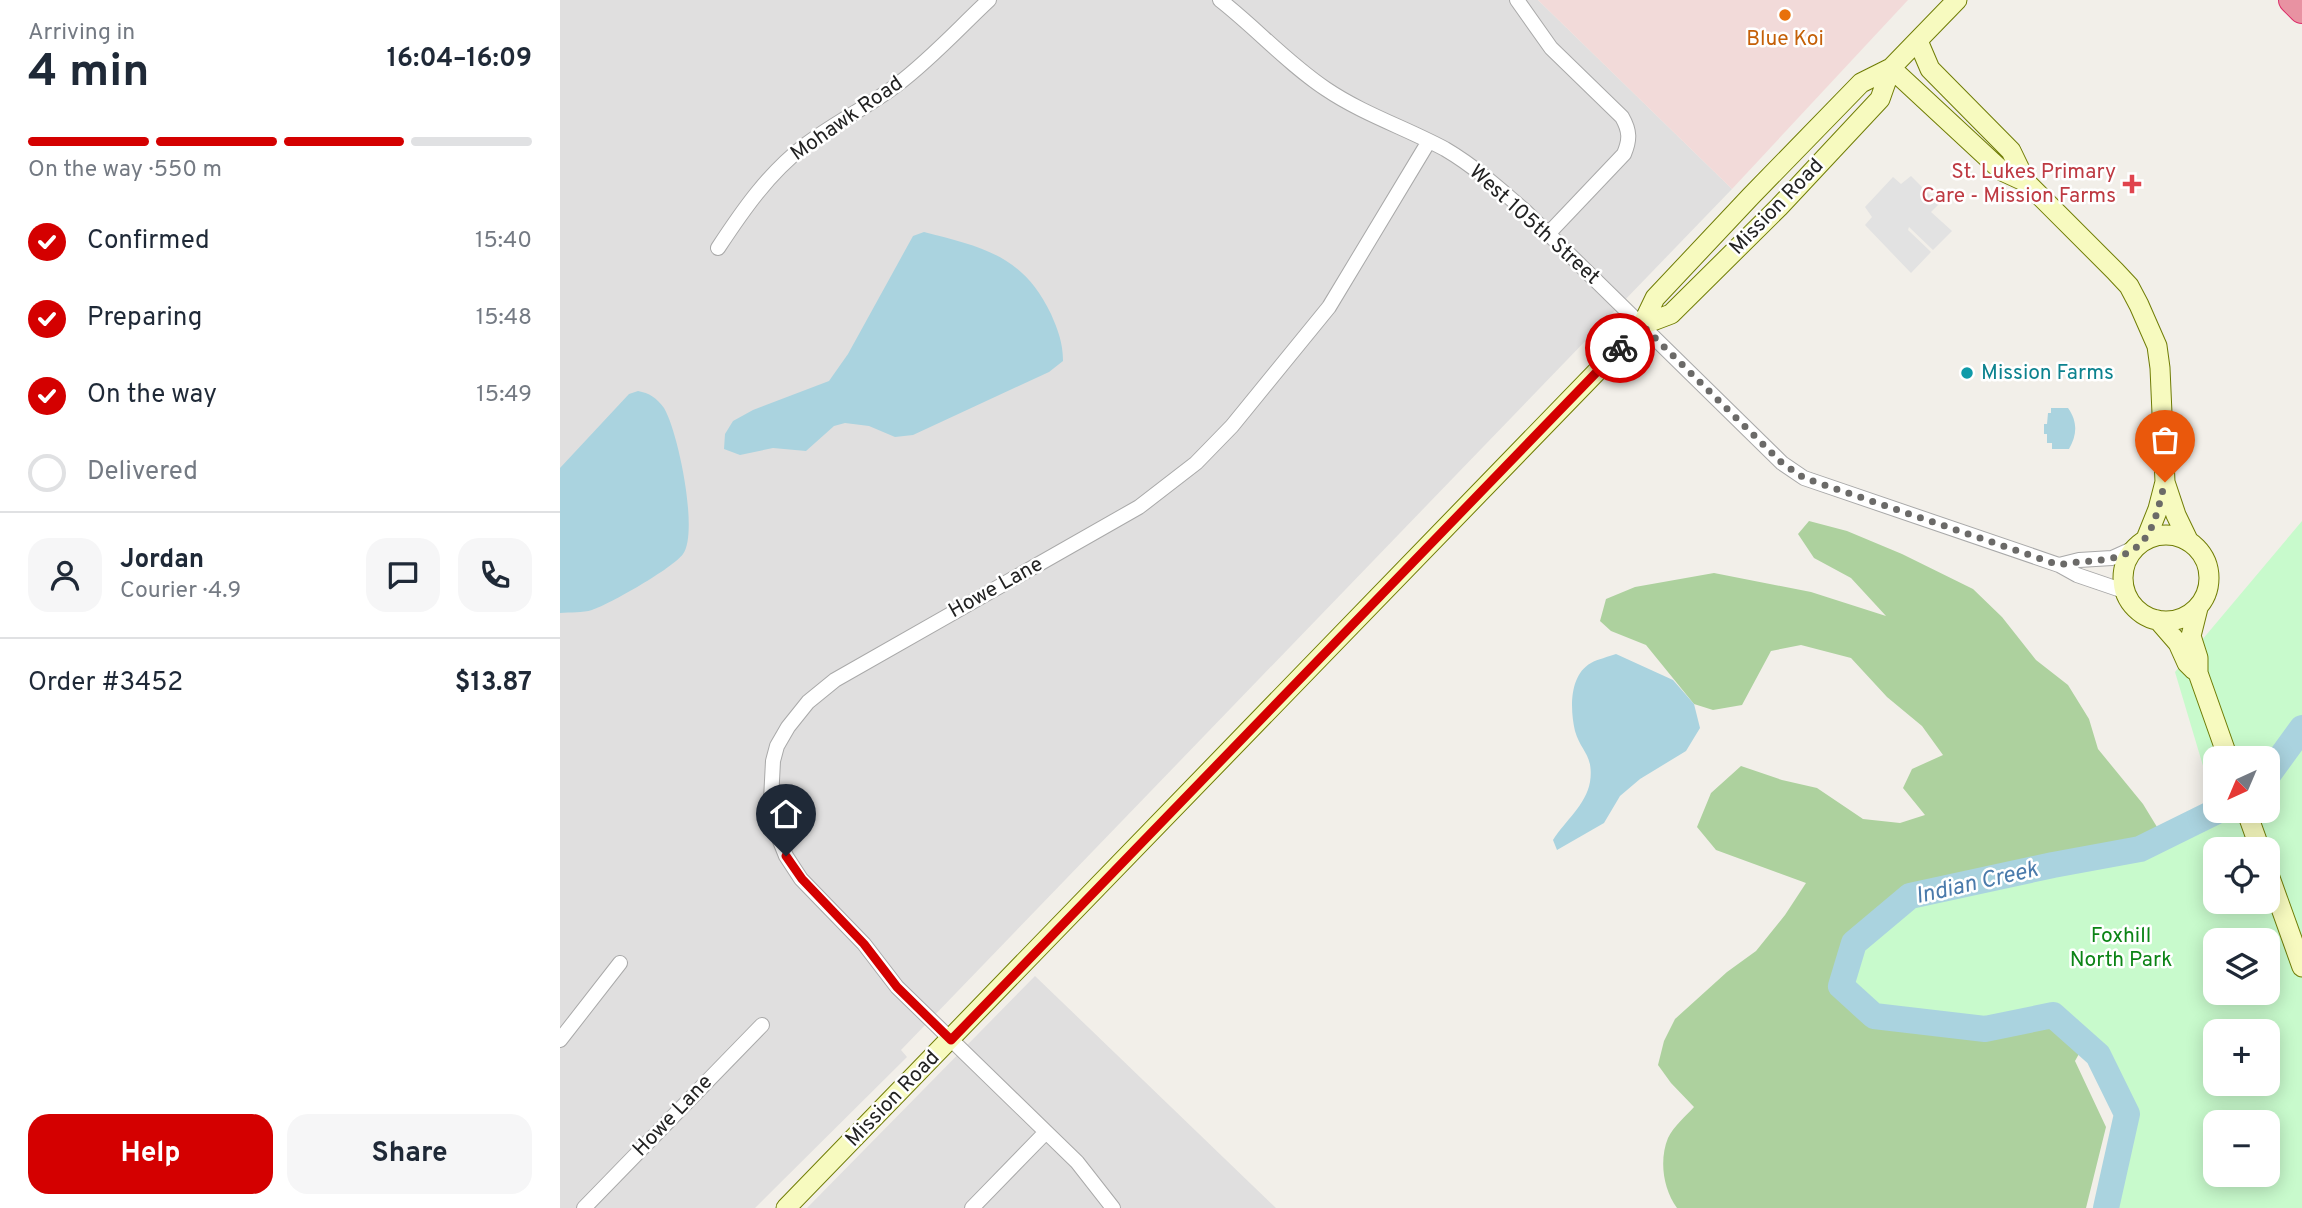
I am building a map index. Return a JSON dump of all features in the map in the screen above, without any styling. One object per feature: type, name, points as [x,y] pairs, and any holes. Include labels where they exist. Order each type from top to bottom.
[{"type":"highway","points":[[2292,0],[2302,10]]},
{"type":"main road","name":"Mission Road","points":[[786,1208],[1642,325],[1655,298],[1751,196],[1861,83],[1891,68],[1957,0]]},
{"type":"main road","points":[[1918,41],[1930,69],[2011,151],[2026,182],[2129,286],[2157,346],[2165,482],[2189,542]]},
{"type":"main road","name":"Mission Road","points":[[1642,325],[1671,314],[1779,207],[1880,99],[1891,68]]},
{"type":"main road","points":[[1891,68],[2002,171],[2026,182]]},
{"type":"main road","points":[[2165,482],[2158,509],[2124,568],[2124,591],[2131,604],[2142,615],[2158,621],[2186,617],[2198,608]]},
{"type":"main road","points":[[2140,544],[2160,535],[2176,536],[2201,552],[2208,565],[2206,595],[2198,608],[2191,636],[2199,658],[2198,673],[2224,746]]},
{"type":"main road","points":[[2158,621],[2178,643],[2187,663],[2198,673]]},
{"type":"main road","points":[[2280,906],[2301,965]]},
{"type":"street","name":"Mohawk Road","points":[[718,248],[752,199],[782,166],[822,133],[904,79],[989,0]]},
{"type":"street","name":"West 105th Street","points":[[1220,0],[1302,72],[1329,91],[1447,150],[1488,179],[1548,234],[1782,463],[1804,478],[2059,565],[2077,575],[2124,591]]},
{"type":"street","points":[[1517,0],[1551,48],[1622,117],[1629,128],[1629,142],[1624,154],[1548,234]]},
{"type":"street","name":"Howe Lane","points":[[1113,1208],[1077,1162],[897,987],[864,944],[792,867],[780,841],[771,800],[771,773],[776,746],[808,702],[835,680],[1139,507],[1196,463],[1232,426],[1329,307],[1429,141]]},
{"type":"street","points":[[2059,565],[2079,560],[2112,558],[2140,544]]},
{"type":"street","points":[[560,1040],[620,963]]},
{"type":"street","name":"Howe Lane","points":[[584,1208],[762,1025]]},
{"type":"street","points":[[972,1208],[1046,1132]]},
{"type":"shaded area","points":[[560,0],[1538,0],[1732,189],[901,1050],[907,1057],[755,1208],[560,1208]]},
{"type":"shaded area","points":[[1538,0],[1908,0],[1732,189]]},
{"type":"shaded area","points":[[1911,176],[1939,204],[1931,212],[1952,231],[1933,250],[1909,227],[1908,230],[1931,252],[1911,273],[1865,225],[1872,217],[1865,207],[1893,177],[1901,184]]},
{"type":"shaded area","points":[[1035,976],[1276,1208],[807,1208]]},
{"type":"green space","points":[[1809,521],[1847,531],[1902,554],[1973,589],[2002,617],[2036,660],[2068,685],[2089,719],[2098,749],[2143,804],[2182,868],[2075,1061],[2106,1127],[2086,1208],[1677,1208],[1668,1192],[1663,1165],[1665,1147],[1673,1130],[1694,1107],[1658,1065],[1664,1041],[1675,1019],[1727,972],[1756,951],[1806,883],[1716,850],[1697,827],[1711,793],[1741,766],[1817,788],[1863,819],[1900,823],[1925,815],[1903,788],[1912,769],[1943,755],[1922,726],[1887,697],[1851,658],[1801,645],[1771,651],[1742,705],[1713,710],[1694,704],[1646,645],[1611,631],[1600,621],[1606,599],[1635,587],[1714,573],[1811,592],[1886,616],[1851,578],[1814,558],[1798,534]]},
{"type":"green space","name":"Foxhill North Park","points":[[2302,521],[2302,1208],[2106,1208],[2127,1114],[2098,1055],[2053,1015],[1985,1029],[1874,1016],[1841,986],[1854,943],[1910,896],[2140,849],[2203,817],[2203,823],[2280,823],[2280,746],[2203,746],[2203,766],[2175,672]]},
{"type":"water","points":[[924,232],[999,256],[1027,278],[1040,294],[1054,320],[1061,342],[1063,361],[1049,372],[913,435],[895,437],[869,426],[845,423],[834,426],[806,451],[773,448],[740,455],[724,449],[725,434],[733,421],[753,410],[829,381],[848,354],[913,236]]},
{"type":"water","points":[[638,391],[659,401],[675,437],[688,504],[689,525],[683,554],[655,576],[601,606],[581,612],[560,613],[560,468],[629,394]]},
{"type":"water","points":[[2051,408],[2068,408],[2074,418],[2075,434],[2069,449],[2052,449],[2052,443],[2047,443],[2044,424],[2047,424]]},
{"type":"water","points":[[1616,654],[1673,680],[1694,704],[1700,728],[1686,751],[1640,779],[1620,796],[1604,823],[1557,850],[1553,840],[1584,798],[1591,773],[1589,760],[1573,723],[1575,684],[1591,663]]},
{"type":"waterway","name":"Indian Creek","points":[[2280,758],[2302,728]]},
{"type":"waterway","name":"Indian Creek","points":[[2106,1208],[2127,1114],[2098,1055],[2053,1015],[1985,1029],[1874,1016],[1841,986],[1854,943],[1910,896],[2140,849],[2203,818]]},
{"type":"way so far","points":[[1620,348],[1642,325],[1782,463],[1804,478],[2059,565],[2079,560],[2112,558],[2146,539],[2165,482]]},
{"type":"place","name":"Blue Koi","points":[[1785,15]]},
{"type":"place","name":"St. Lukes Primary Care - Mission Farms","points":[[2132,184]]},
{"type":"place","name":"Mission Farms","points":[[1967,373]]},
{"type":"route","points":[[786,856],[802,879],[864,944],[897,987],[951,1040],[1620,348]]}]
